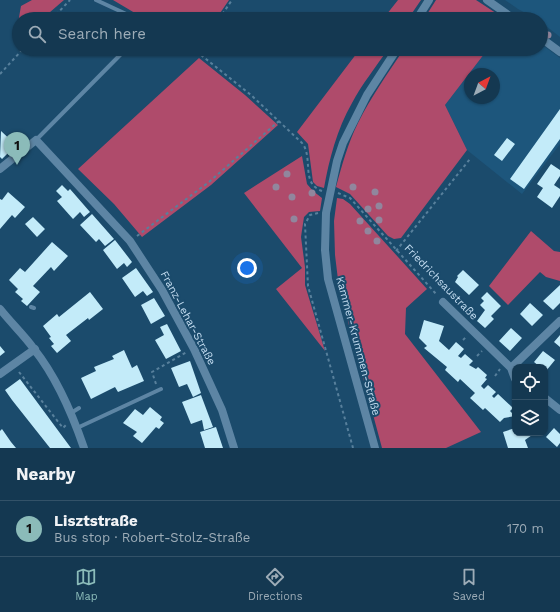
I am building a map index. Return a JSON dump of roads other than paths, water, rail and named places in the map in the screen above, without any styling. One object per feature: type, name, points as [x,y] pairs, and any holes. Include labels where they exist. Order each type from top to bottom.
[{"type":"street","points":[[421,12],[429,0]]},
{"type":"street","points":[[487,0],[504,12]]},
{"type":"street","points":[[548,43],[560,52]]},
{"type":"street","name":"Kammer-Krummen-Straße","points":[[375,448],[328,279],[325,250],[326,213],[337,160],[343,143],[367,95],[392,56]]},
{"type":"street","points":[[0,170],[36,140]]},
{"type":"street","name":"Franz-Lehar-Straße","points":[[36,140],[130,241],[162,290],[194,349],[222,410],[234,448]]},
{"type":"street","name":"Friedrichsaustraße","points":[[443,302],[511,368]]},
{"type":"street","points":[[0,309],[34,349],[56,382],[72,416],[84,448]]},
{"type":"street","points":[[511,368],[560,321]]},
{"type":"street","points":[[0,374],[34,349]]},
{"type":"street","points":[[548,400],[560,410]]},
{"type":"lane","points":[[96,0],[122,12]]},
{"type":"lane","points":[[36,140],[119,56]]},
{"type":"lane","points":[[77,428],[161,389]]},
{"type":"lane","points":[[72,416],[79,408]]},
{"type":"place","name":"Lisztstraße","points":[[17,165]]}]
